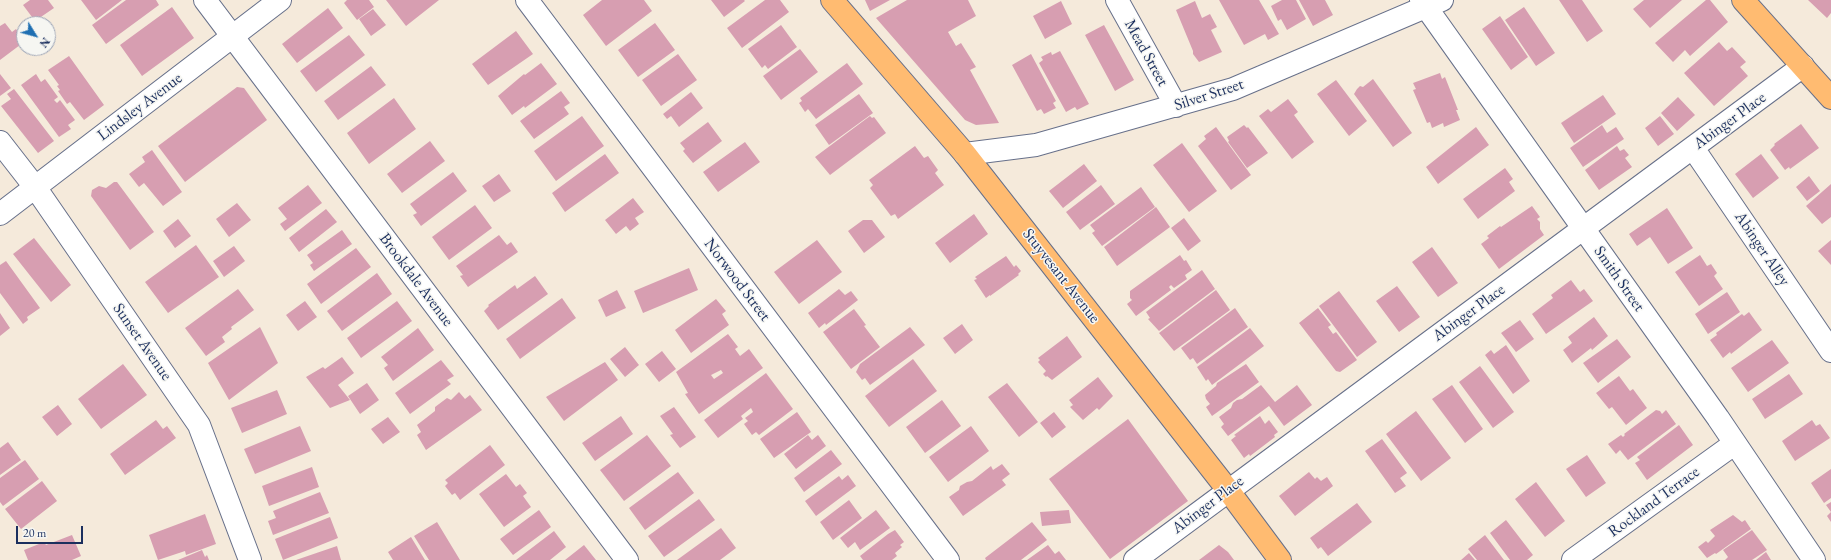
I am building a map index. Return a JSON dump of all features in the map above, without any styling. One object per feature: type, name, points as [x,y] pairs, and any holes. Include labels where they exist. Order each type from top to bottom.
[{"type":"main road","name":"Stuyvesant Avenue","points":[[832,0],[965,154],[1228,490],[1280,560]]},
{"type":"main road","points":[[1742,0],[1831,98]]},
{"type":"street","name":"Brookdale Avenue","points":[[205,0],[628,560]]},
{"type":"street","name":"Lindsley Avenue","points":[[0,214],[280,0]]},
{"type":"street","name":"Norwood Street","points":[[527,0],[948,560]]},
{"type":"street","name":"Mead Street","points":[[1117,0],[1176,106]]},
{"type":"street","name":"Silver Street","points":[[965,154],[1036,145],[1233,89],[1430,3]]},
{"type":"street","name":"Smith Street","points":[[1430,3],[1583,228],[1718,418],[1734,444],[1814,560]]},
{"type":"street","name":"Abinger Place","points":[[1135,560],[1803,66]]},
{"type":"street","name":"Sunset Avenue","points":[[0,142],[35,187],[199,425],[250,560]]},
{"type":"street","name":"Abinger Alley","points":[[1693,148],[1831,351]]},
{"type":"street","name":"Rockland Terrace","points":[[1573,560],[1734,444]]},
{"type":"building","points":[[30,0],[48,0],[54,8],[42,16],[31,16],[23,5]]},
{"type":"building","points":[[81,0],[122,0],[96,20]]},
{"type":"building","points":[[126,0],[156,0],[159,5],[106,44],[92,25]]},
{"type":"building","points":[[347,0],[369,0],[374,7],[357,20],[344,3]]},
{"type":"building","points":[[386,0],[439,0],[406,26]]},
{"type":"building","points":[[602,0],[644,0],[652,11],[606,46],[583,15]]},
{"type":"building","points":[[711,0],[744,0],[745,1],[724,17]]},
{"type":"building","points":[[765,0],[780,0],[789,12],[742,48],[727,28]]},
{"type":"building","points":[[865,0],[890,0],[870,11]]},
{"type":"building","points":[[907,0],[968,0],[976,16],[948,32],[956,46],[961,43],[976,67],[970,70],[999,123],[976,125],[965,120],[876,18]]},
{"type":"building","points":[[1219,0],[1259,0],[1279,34],[1268,40],[1265,34],[1244,45]]},
{"type":"building","points":[[1282,0],[1296,0],[1306,19],[1287,30],[1281,19],[1278,21],[1271,6]]},
{"type":"building","points":[[1299,0],[1325,0],[1333,15],[1313,26]]},
{"type":"building","points":[[1559,0],[1582,0],[1603,31],[1587,42]]},
{"type":"building","points":[[1644,0],[1682,0],[1650,28],[1633,9]]},
{"type":"building","points":[[1706,0],[1710,0],[1728,22],[1690,56],[1685,50],[1673,62],[1655,43]]},
{"type":"building","points":[[1808,0],[1831,0],[1831,13],[1827,18]]},
{"type":"building","points":[[1061,1],[1072,24],[1045,39],[1033,16]]},
{"type":"building","points":[[1195,1],[1202,18],[1210,14],[1217,27],[1211,30],[1222,52],[1199,62],[1193,54],[1176,10]]},
{"type":"building","points":[[172,7],[194,38],[142,76],[120,45]]},
{"type":"building","points":[[1524,7],[1555,53],[1536,66],[1505,20]]},
{"type":"building","points":[[328,8],[343,28],[297,63],[282,44]]},
{"type":"building","points":[[373,9],[386,25],[371,36],[359,19]]},
{"type":"building","points":[[1500,16],[1528,57],[1511,70],[1482,29]]},
{"type":"building","points":[[5,23],[12,32],[16,29],[16,48],[0,60],[0,26]]},
{"type":"building","points":[[655,23],[675,50],[638,77],[618,50]]},
{"type":"building","points":[[781,25],[797,47],[768,69],[765,65],[762,68],[748,49]]},
{"type":"building","points":[[1104,25],[1134,80],[1115,91],[1085,35]]},
{"type":"building","points":[[516,31],[533,54],[488,85],[472,64]]},
{"type":"building","points":[[349,35],[365,55],[316,92],[300,71]]},
{"type":"building","points":[[1719,42],[1727,51],[1732,47],[1746,62],[1740,67],[1748,76],[1714,106],[1684,73]]},
{"type":"building","points":[[800,49],[818,72],[781,100],[763,76]]},
{"type":"building","points":[[1060,51],[1089,104],[1077,110],[1075,107],[1066,112],[1039,63],[1043,60],[1041,57],[1051,52],[1052,55]]},
{"type":"building","points":[[678,54],[697,80],[661,106],[642,80]]},
{"type":"building","points":[[1031,54],[1056,101],[1053,103],[1056,108],[1044,114],[1041,109],[1037,111],[1012,65]]},
{"type":"building","points":[[69,56],[104,105],[84,120],[70,102],[67,104],[58,91],[60,90],[57,86],[59,85],[48,70]]},
{"type":"building","points":[[541,63],[557,84],[525,108],[524,106],[512,115],[498,96],[524,74],[525,75]]},
{"type":"building","points":[[847,63],[863,84],[816,119],[808,109],[805,112],[799,103],[802,101],[800,98]]},
{"type":"building","points":[[371,66],[386,85],[338,120],[324,101]]},
{"type":"building","points":[[1440,73],[1442,79],[1445,77],[1458,110],[1456,110],[1460,120],[1444,127],[1443,123],[1432,128],[1430,122],[1427,123],[1413,90],[1416,89],[1413,83]]},
{"type":"building","points":[[0,74],[11,88],[0,96]]},
{"type":"building","points":[[36,74],[41,82],[45,79],[58,97],[54,100],[57,103],[60,100],[75,120],[68,125],[71,129],[59,137],[21,85]]},
{"type":"building","points":[[1373,79],[1412,133],[1393,147],[1354,94],[1360,86],[1363,87]]},
{"type":"building","points":[[1336,80],[1367,121],[1349,136],[1317,94]]},
{"type":"building","points":[[237,87],[244,88],[267,120],[185,182],[158,146]]},
{"type":"building","points":[[14,89],[54,141],[38,153],[1,106],[11,99],[7,94]]},
{"type":"building","points":[[561,91],[570,103],[564,107],[569,114],[534,139],[520,121]]},
{"type":"building","points":[[691,92],[703,108],[679,127],[671,116],[667,119],[663,114]]},
{"type":"building","points":[[859,94],[873,113],[829,145],[815,125]]},
{"type":"building","points":[[1603,95],[1616,114],[1574,143],[1561,123]]},
{"type":"building","points":[[1678,97],[1695,115],[1677,131],[1661,113]]},
{"type":"building","points":[[394,98],[416,129],[369,164],[347,133]]},
{"type":"building","points":[[1288,99],[1298,112],[1294,115],[1314,142],[1292,159],[1259,116],[1268,109],[1271,112]]},
{"type":"building","points":[[582,116],[604,146],[556,181],[534,151]]},
{"type":"building","points":[[870,116],[872,118],[874,117],[886,133],[830,175],[815,157]]},
{"type":"building","points":[[1660,116],[1674,134],[1658,146],[1645,128]]},
{"type":"building","points":[[708,122],[722,141],[693,163],[683,151],[685,149],[680,143]]},
{"type":"building","points":[[1801,124],[1819,148],[1790,169],[1789,167],[1785,170],[1770,150],[1775,145],[1774,144]]},
{"type":"building","points":[[1244,125],[1247,128],[1248,127],[1268,153],[1247,168],[1228,142],[1227,137]]},
{"type":"building","points":[[1602,125],[1607,133],[1616,127],[1624,139],[1583,167],[1570,148]]},
{"type":"building","points":[[1216,127],[1251,175],[1231,190],[1198,146],[1206,139],[1204,136]]},
{"type":"building","points":[[1476,127],[1489,145],[1438,184],[1426,167]]},
{"type":"building","points":[[430,141],[445,161],[402,193],[387,174]]},
{"type":"building","points":[[745,142],[760,162],[718,192],[703,172]]},
{"type":"building","points":[[1182,143],[1217,191],[1189,212],[1153,165]]},
{"type":"building","points":[[915,146],[924,158],[928,156],[938,170],[935,173],[944,185],[898,219],[895,214],[891,216],[870,188],[873,185],[869,180]]},
{"type":"building","points":[[1617,146],[1620,151],[1624,149],[1629,155],[1625,158],[1632,167],[1599,190],[1585,170]]},
{"type":"building","points":[[152,150],[182,192],[163,206],[144,183],[139,187],[129,174],[145,162],[142,157]]},
{"type":"building","points":[[605,154],[619,173],[565,212],[552,193]]},
{"type":"building","points":[[1761,154],[1779,178],[1753,198],[1735,174]]},
{"type":"building","points":[[1084,164],[1097,181],[1063,208],[1049,191]]},
{"type":"building","points":[[1505,168],[1513,179],[1509,182],[1515,191],[1478,219],[1463,199]]},
{"type":"building","points":[[453,172],[467,191],[421,226],[413,215],[417,213],[410,204]]},
{"type":"building","points":[[499,174],[511,191],[494,202],[482,186]]},
{"type":"building","points":[[1809,176],[1820,191],[1807,201],[1796,187]]},
{"type":"building","points":[[114,182],[117,182],[154,232],[130,250],[91,196],[92,190],[99,186],[106,188]]},
{"type":"building","points":[[1831,184],[1831,217],[1822,224],[1806,206]]},
{"type":"building","points":[[308,185],[322,203],[285,231],[280,224],[287,219],[278,208]]},
{"type":"building","points":[[1101,185],[1115,204],[1080,230],[1066,212]]},
{"type":"building","points":[[1141,187],[1155,207],[1102,246],[1092,233],[1095,231],[1090,225]]},
{"type":"building","points":[[633,198],[644,212],[635,218],[639,224],[630,231],[626,226],[616,234],[605,220]]},
{"type":"building","points":[[237,203],[251,220],[229,237],[216,219]]},
{"type":"building","points":[[475,205],[492,228],[449,260],[432,237]]},
{"type":"building","points":[[1532,206],[1540,217],[1537,219],[1540,222],[1540,229],[1544,235],[1499,269],[1481,244],[1489,238],[1487,236],[1500,226],[1501,227]]},
{"type":"building","points":[[1156,207],[1170,227],[1117,266],[1104,247]]},
{"type":"building","points":[[1667,208],[1693,248],[1668,264],[1650,237],[1637,246],[1629,234]]},
{"type":"building","points":[[326,209],[337,222],[299,252],[289,238]]},
{"type":"building","points":[[974,214],[988,234],[950,263],[935,243]]},
{"type":"building","points":[[1184,218],[1201,241],[1188,251],[1171,228]]},
{"type":"building","points":[[178,219],[191,236],[175,248],[163,231]]},
{"type":"building","points":[[863,220],[872,220],[885,237],[864,253],[848,231]]},
{"type":"building","points":[[342,230],[352,244],[314,271],[310,265],[313,263],[307,255]]},
{"type":"building","points":[[499,235],[507,245],[511,242],[518,252],[468,287],[460,276],[463,275],[456,266]]},
{"type":"building","points":[[34,238],[71,285],[51,302],[13,254]]},
{"type":"building","points":[[817,240],[842,272],[799,304],[774,272]]},
{"type":"building","points":[[1831,240],[1831,265],[1818,251]]},
{"type":"building","points":[[196,245],[219,277],[168,313],[145,282]]},
{"type":"building","points":[[234,246],[245,261],[224,277],[213,261]]},
{"type":"building","points":[[1432,247],[1458,283],[1438,297],[1412,262]]},
{"type":"building","points":[[356,248],[371,267],[321,304],[307,284]]},
{"type":"building","points":[[1180,255],[1184,261],[1186,260],[1192,270],[1185,275],[1187,279],[1174,288],[1171,285],[1169,287],[1171,290],[1136,316],[1127,304],[1132,300],[1130,298],[1130,291]]},
{"type":"building","points":[[1700,255],[1707,266],[1711,264],[1717,273],[1714,276],[1723,289],[1699,306],[1675,272]]},
{"type":"building","points":[[1006,256],[1014,267],[1016,265],[1021,271],[1018,274],[1019,275],[986,298],[974,280],[977,279],[975,277]]},
{"type":"building","points":[[6,261],[40,308],[27,317],[28,320],[23,324],[0,293],[0,265]]},
{"type":"building","points":[[689,268],[698,290],[643,313],[634,291]]},
{"type":"building","points":[[1202,270],[1215,289],[1159,331],[1148,319],[1150,318],[1146,312]]},
{"type":"building","points":[[377,273],[392,294],[342,331],[327,311]]},
{"type":"building","points":[[535,276],[548,294],[498,330],[484,311],[489,306],[488,305],[515,285],[517,289]]},
{"type":"building","points":[[1571,280],[1580,292],[1584,289],[1593,301],[1546,334],[1532,314],[1553,298],[1551,295]]},
{"type":"building","points":[[1397,286],[1420,317],[1399,332],[1376,301]]},
{"type":"building","points":[[238,289],[254,310],[231,327],[232,329],[222,337],[225,342],[206,356],[185,328]]},
{"type":"building","points":[[839,289],[845,295],[851,291],[858,300],[826,325],[825,323],[819,328],[808,313]]},
{"type":"building","points":[[617,290],[626,308],[606,317],[598,300]]},
{"type":"building","points":[[1216,290],[1230,310],[1174,351],[1159,333]]},
{"type":"building","points":[[1339,291],[1377,342],[1357,357],[1319,306]]},
{"type":"building","points":[[1727,292],[1740,312],[1708,334],[1695,314]]},
{"type":"building","points":[[562,298],[576,318],[520,359],[506,339]]},
{"type":"building","points":[[716,299],[726,311],[722,314],[729,325],[691,353],[675,330]]},
{"type":"building","points":[[305,301],[317,317],[298,331],[286,315]]},
{"type":"building","points":[[397,301],[412,321],[361,358],[347,338]]},
{"type":"building","points":[[1235,308],[1248,327],[1197,364],[1193,358],[1190,360],[1181,348]]},
{"type":"building","points":[[1318,308],[1331,325],[1328,327],[1333,334],[1336,332],[1357,360],[1340,372],[1336,371],[1299,323]]},
{"type":"building","points":[[854,309],[866,325],[864,326],[880,347],[851,369],[823,332]]},
{"type":"building","points":[[1749,312],[1762,330],[1731,354],[1730,352],[1723,358],[1710,340],[1717,335],[1716,333],[1742,314],[1744,316]]},
{"type":"building","points":[[0,313],[10,328],[0,336]]},
{"type":"building","points":[[1594,317],[1608,336],[1592,350],[1591,348],[1572,363],[1563,350],[1572,343],[1568,337]]},
{"type":"building","points":[[1520,320],[1534,339],[1516,352],[1501,333]]},
{"type":"building","points":[[962,324],[973,340],[955,354],[943,338]]},
{"type":"building","points":[[260,327],[278,363],[229,400],[208,363]]},
{"type":"building","points":[[910,327],[925,345],[870,385],[865,378],[862,380],[856,372],[860,364]]},
{"type":"building","points":[[418,328],[434,350],[393,381],[384,368],[388,365],[381,357]]},
{"type":"building","points":[[1250,328],[1264,346],[1212,385],[1208,379],[1206,381],[1197,367]]},
{"type":"building","points":[[728,334],[738,347],[735,349],[740,356],[749,349],[763,368],[699,414],[685,394],[688,393],[676,372]],"holes":[[[721,370],[723,373],[714,379],[711,375]]]},
{"type":"building","points":[[1067,336],[1082,357],[1052,380],[1043,374],[1046,371],[1038,362],[1040,360],[1038,358]]},
{"type":"building","points":[[1617,339],[1631,357],[1598,383],[1583,363]]},
{"type":"building","points":[[1772,340],[1789,363],[1748,392],[1731,368]]},
{"type":"building","points":[[1506,345],[1530,381],[1513,394],[1485,355],[1491,350],[1494,354]]},
{"type":"building","points":[[625,347],[639,365],[625,377],[610,359]]},
{"type":"building","points":[[662,351],[676,369],[659,382],[645,364]]},
{"type":"building","points":[[342,357],[354,373],[338,385],[350,400],[330,408],[306,377],[323,367],[325,369]]},
{"type":"building","points":[[913,359],[937,391],[889,427],[865,396]]},
{"type":"building","points":[[441,360],[454,376],[447,380],[451,384],[410,414],[395,393]]},
{"type":"building","points":[[605,362],[618,380],[564,421],[546,397]]},
{"type":"building","points":[[123,364],[147,395],[101,429],[78,399]]},
{"type":"building","points":[[1246,364],[1259,382],[1212,416],[1206,407],[1210,404],[1205,395],[1216,386],[1217,383]]},
{"type":"building","points":[[1480,366],[1514,412],[1493,428],[1459,382]]},
{"type":"building","points":[[766,373],[793,409],[759,435],[756,432],[752,435],[744,424],[748,421],[745,418],[753,412],[751,408],[741,416],[743,419],[718,438],[704,420]]},
{"type":"building","points":[[1789,374],[1803,394],[1765,419],[1752,399]]},
{"type":"building","points":[[1619,376],[1630,391],[1633,389],[1647,408],[1626,425],[1612,407],[1609,409],[1596,393]]},
{"type":"building","points":[[1098,377],[1113,396],[1099,410],[1097,408],[1083,420],[1070,407],[1073,405],[1069,400]]},
{"type":"building","points":[[367,383],[379,400],[360,414],[348,396]]},
{"type":"building","points":[[1007,383],[1038,422],[1019,437],[988,397]]},
{"type":"building","points":[[1261,385],[1275,402],[1297,385],[1312,405],[1284,426],[1269,406],[1228,436],[1221,427],[1224,424],[1219,417],[1231,408],[1233,403],[1242,399]]},
{"type":"building","points":[[1452,385],[1483,429],[1465,443],[1432,399]]},
{"type":"building","points":[[277,390],[287,414],[242,433],[231,408]]},
{"type":"building","points":[[459,392],[465,399],[470,395],[482,410],[426,450],[417,435],[421,432],[417,425],[435,411],[435,407],[447,398],[451,400]]},
{"type":"building","points":[[942,400],[961,426],[925,453],[906,427]]},
{"type":"building","points":[[58,405],[72,424],[57,436],[42,417]]},
{"type":"building","points":[[674,407],[696,437],[680,448],[670,435],[673,434],[660,416]]},
{"type":"building","points":[[1656,410],[1660,411],[1662,414],[1666,410],[1676,424],[1628,460],[1620,450],[1616,454],[1608,444],[1621,435],[1623,437],[1625,435],[1624,434]]},
{"type":"building","points":[[1416,411],[1451,458],[1421,481],[1386,434]]},
{"type":"building","points":[[797,412],[811,432],[774,458],[760,439]]},
{"type":"building","points":[[1054,412],[1066,427],[1052,438],[1040,423]]},
{"type":"building","points":[[621,416],[633,434],[595,461],[582,443]]},
{"type":"building","points":[[1260,416],[1265,424],[1269,420],[1278,432],[1274,435],[1275,437],[1250,456],[1249,454],[1244,458],[1231,440],[1236,436],[1234,435]]},
{"type":"building","points":[[388,417],[400,432],[383,444],[371,429]]},
{"type":"building","points":[[1128,419],[1188,501],[1110,559],[1049,479]]},
{"type":"building","points":[[156,420],[163,429],[167,426],[176,438],[125,475],[110,454]]},
{"type":"building","points":[[1812,420],[1816,426],[1820,424],[1830,438],[1795,461],[1782,441]]},
{"type":"building","points":[[1679,425],[1693,445],[1647,480],[1635,463],[1640,460],[1637,457]]},
{"type":"building","points":[[300,426],[311,451],[255,474],[244,449]]},
{"type":"building","points":[[971,426],[989,451],[948,482],[929,457]]},
{"type":"building","points":[[647,435],[671,466],[624,501],[600,470]]},
{"type":"building","points":[[808,435],[812,440],[818,435],[826,446],[796,469],[784,454]]},
{"type":"building","points":[[1382,439],[1407,473],[1400,478],[1406,486],[1395,493],[1365,451]]},
{"type":"building","points":[[8,442],[21,460],[0,475],[0,448]]},
{"type":"building","points":[[490,445],[505,465],[460,500],[455,493],[452,495],[445,486],[448,483],[445,480]]},
{"type":"building","points":[[831,450],[842,464],[804,492],[794,478]]},
{"type":"building","points":[[1587,455],[1606,483],[1586,497],[1566,469]]},
{"type":"building","points":[[25,460],[39,479],[3,506],[0,502],[0,478]]},
{"type":"building","points":[[1002,464],[1010,474],[1002,480],[1006,485],[963,516],[949,497],[959,490],[960,486],[972,481],[991,466],[993,470]]},
{"type":"building","points":[[312,467],[319,487],[269,506],[262,486]]},
{"type":"building","points":[[1831,469],[1831,498],[1824,503],[1811,483]]},
{"type":"building","points":[[678,472],[694,493],[645,530],[629,508]]},
{"type":"building","points":[[1309,472],[1315,479],[1317,477],[1321,481],[1327,477],[1333,486],[1295,516],[1279,496]]},
{"type":"building","points":[[506,474],[516,487],[520,484],[527,493],[523,496],[531,507],[504,527],[479,494]]},
{"type":"building","points":[[848,475],[856,486],[816,516],[805,501],[839,476],[842,480]]},
{"type":"building","points":[[42,481],[57,501],[21,529],[5,509]]},
{"type":"building","points":[[1536,482],[1565,521],[1545,537],[1515,499]]},
{"type":"building","points":[[320,492],[329,513],[273,535],[268,521],[276,518],[273,511]]},
{"type":"building","points":[[699,499],[715,520],[664,557],[648,536]]},
{"type":"building","points":[[849,500],[862,518],[833,540],[820,522]]},
{"type":"building","points":[[1831,502],[1831,512],[1826,505]]},
{"type":"building","points":[[1357,503],[1372,522],[1328,556],[1321,547],[1318,549],[1310,538]]},
{"type":"building","points":[[539,510],[551,527],[513,555],[500,539]]},
{"type":"building","points":[[876,510],[890,528],[860,550],[855,542],[848,548],[840,538]]},
{"type":"building","points":[[1069,510],[1071,523],[1042,526],[1040,512]]},
{"type":"building","points":[[1831,512],[1831,522],[1827,516]]},
{"type":"building","points":[[205,514],[216,544],[186,555],[185,551],[158,560],[149,535]]},
{"type":"building","points":[[1733,515],[1742,522],[1745,520],[1751,529],[1716,554],[1715,553],[1707,558],[1698,547],[1706,541],[1708,543],[1715,536],[1710,530]]},
{"type":"building","points":[[330,517],[338,538],[283,560],[275,539]]},
{"type":"building","points":[[1506,520],[1533,555],[1527,560],[1510,560],[1490,533]]},
{"type":"building","points":[[437,522],[460,560],[429,560],[414,536]]},
{"type":"building","points":[[1032,522],[1047,540],[1021,560],[986,560],[985,558]]},
{"type":"building","points":[[721,528],[736,548],[720,560],[677,560]]},
{"type":"building","points":[[895,530],[904,542],[900,545],[902,547],[895,553],[897,556],[892,560],[863,560],[860,556]]},
{"type":"building","points":[[1752,530],[1767,550],[1752,560],[1725,560],[1728,557],[1723,550]]},
{"type":"building","points":[[554,531],[566,547],[550,560],[516,560]]},
{"type":"building","points":[[72,535],[81,556],[72,560],[28,560],[24,550],[44,542],[46,545]]},
{"type":"building","points":[[1485,535],[1504,560],[1477,560],[1468,549]]},
{"type":"building","points":[[411,537],[425,560],[393,560],[388,552]]},
{"type":"building","points":[[584,545],[596,560],[565,560]]},
{"type":"building","points":[[1048,545],[1055,554],[1059,551],[1066,560],[1027,560]]},
{"type":"building","points":[[1219,545],[1228,552],[1234,560],[1199,560]]},
{"type":"building","points":[[337,546],[341,560],[296,560]]},
{"type":"building","points":[[202,550],[205,557],[207,555],[209,560],[178,560]]},
{"type":"building","points":[[1766,552],[1771,560],[1756,560]]},
{"type":"building","points":[[1469,553],[1475,560],[1461,560]]}]
